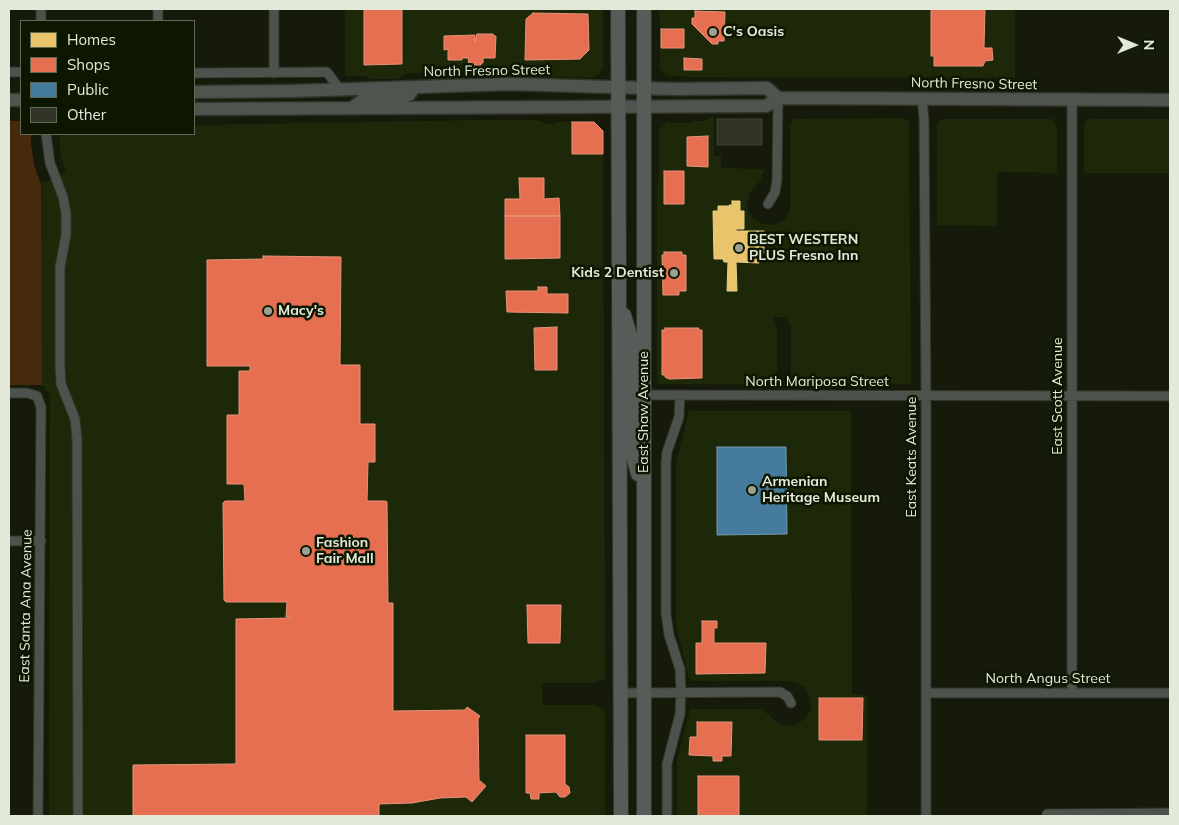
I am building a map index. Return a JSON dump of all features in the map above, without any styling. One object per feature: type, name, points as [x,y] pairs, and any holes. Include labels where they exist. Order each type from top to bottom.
[{"type":"main road","name":"East Shaw Avenue","points":[[618,9],[621,816]]},
{"type":"main road","name":"East Shaw Avenue","points":[[644,9],[644,816]]},
{"type":"main road","name":"North Fresno Street","points":[[195,92],[340,90],[495,84],[767,88],[778,98]]},
{"type":"main road","points":[[352,108],[364,99],[409,96],[416,87]]},
{"type":"main road","name":"North Fresno Street","points":[[195,109],[766,106],[778,98],[1170,100]]},
{"type":"main road","points":[[619,300],[631,338],[632,385],[634,391],[644,395]]},
{"type":"main road","points":[[620,387],[627,392],[632,404],[632,451],[643,500]]},
{"type":"street","points":[[274,9],[274,73]]},
{"type":"street","points":[[195,73],[327,72],[340,90]]},
{"type":"street","points":[[768,204],[775,192],[777,180],[778,98]]},
{"type":"street","name":"East Keats Avenue","points":[[922,98],[924,118],[926,396],[926,816]]},
{"type":"street","name":"East Scott Avenue","points":[[1072,100],[1072,693]]},
{"type":"street","points":[[46,135],[50,163],[63,197],[66,213],[66,235],[60,267],[60,366],[61,384],[75,419],[77,438],[78,816]]},
{"type":"street","name":"East Santa Ana Avenue","points":[[9,393],[27,393],[37,396],[41,407],[38,816]]},
{"type":"street","name":"North Mariposa Street","points":[[644,395],[1170,396]]},
{"type":"street","points":[[667,816],[667,764],[680,714],[681,692],[680,669],[669,635],[666,614],[666,472],[667,452],[679,417],[680,396]]},
{"type":"street","points":[[9,541],[41,541]]},
{"type":"street","points":[[621,692],[780,692],[787,696],[791,703]]},
{"type":"street","name":"North Angus Street","points":[[926,692],[1170,692]]},
{"type":"street","points":[[1047,815],[1170,813]]},
{"type":"shaded area","points":[[345,9],[603,9],[603,69],[595,77],[554,77],[544,73],[518,72],[406,73],[397,79],[345,76]]},
{"type":"shaded area","points":[[660,9],[1015,9],[1015,78],[667,76],[660,69],[660,19],[658,13]]},
{"type":"shaded area","points":[[709,118],[714,118],[714,156],[721,156],[721,168],[765,169],[760,181],[749,194],[747,205],[748,211],[755,220],[771,225],[783,221],[789,213],[790,124],[793,119],[903,118],[909,122],[911,384],[791,384],[791,327],[786,317],[773,317],[777,331],[777,384],[659,384],[657,380],[657,184],[659,179],[659,130],[668,121],[672,123],[691,123],[693,121],[705,121]]},
{"type":"shaded area","points":[[941,119],[1052,119],[1057,125],[1057,173],[997,172],[997,226],[937,225],[937,125]]},
{"type":"shaded area","points":[[1090,119],[1170,119],[1170,173],[1084,173],[1084,125]]},
{"type":"shaded area","points":[[535,120],[549,124],[557,122],[594,122],[603,131],[605,678],[595,683],[542,683],[542,705],[595,705],[605,710],[605,816],[49,816],[50,395],[42,385],[41,184],[66,172],[61,157],[59,135],[195,135],[195,125]]},
{"type":"shaded area","points":[[9,121],[20,121],[20,135],[31,135],[34,165],[41,184],[42,385],[9,385]]},
{"type":"shaded area","points":[[689,411],[851,411],[852,694],[867,695],[867,816],[677,816],[677,760],[690,709],[760,709],[778,723],[789,726],[805,719],[811,709],[808,692],[803,686],[791,681],[692,681],[689,678],[676,625],[676,464]]},
{"type":"building: Homes","name":"BEST WESTERN PLUS Fresno Inn","points":[[732,201],[740,201],[740,211],[744,211],[744,229],[736,229],[736,231],[764,231],[764,253],[759,253],[759,263],[736,262],[737,291],[727,291],[728,262],[724,262],[723,259],[714,259],[713,211],[718,211],[718,206],[728,206],[728,210],[729,205],[732,205]]},
{"type":"building: Shops","points":[[364,9],[402,9],[402,64],[364,65]]},
{"type":"building: Shops","points":[[931,9],[985,9],[984,48],[992,48],[993,60],[985,61],[983,66],[934,66],[934,56],[931,56]]},
{"type":"building: Shops","name":"C's Oasis","points":[[695,11],[725,12],[724,41],[712,44],[692,24],[692,18],[695,18]]},
{"type":"building: Shops","points":[[533,13],[588,14],[589,50],[580,59],[525,60],[526,19]]},
{"type":"building: Shops","points":[[661,29],[684,29],[684,48],[661,48]]},
{"type":"building: Shops","points":[[477,34],[493,34],[496,36],[495,58],[483,58],[481,65],[469,65],[468,58],[448,60],[448,49],[444,50],[444,36],[475,35],[475,42]]},
{"type":"building: Shops","points":[[684,58],[702,59],[702,70],[684,70]]},
{"type":"building: Shops","points":[[572,122],[594,122],[603,131],[603,154],[572,154]]},
{"type":"building: Shops","points":[[708,136],[708,167],[687,166],[687,137]]},
{"type":"building: Shops","points":[[664,171],[684,171],[684,204],[664,204]]},
{"type":"building: Shops","points":[[519,178],[544,178],[544,199],[559,198],[560,216],[505,216],[505,199],[520,199]]},
{"type":"building: Shops","points":[[505,216],[560,216],[560,258],[505,259]]},
{"type":"building: Shops","name":"Kids 2 Dentist","points":[[664,252],[682,252],[682,255],[686,255],[686,291],[679,291],[679,295],[663,295],[662,255],[664,255]]},
{"type":"building: Shops","name":"Fashion Fair Mall","points":[[263,256],[341,257],[340,365],[360,365],[360,424],[375,424],[375,462],[368,462],[367,501],[387,502],[388,603],[393,603],[393,711],[465,710],[467,707],[480,716],[478,719],[479,780],[486,786],[472,802],[466,797],[440,798],[412,803],[379,804],[379,816],[133,816],[133,765],[236,764],[236,619],[290,618],[286,617],[287,602],[226,602],[224,600],[223,503],[225,501],[245,501],[244,484],[227,484],[227,415],[239,415],[239,371],[250,371],[250,366],[207,366],[207,260],[263,259]]},
{"type":"building: Shops","points":[[538,287],[547,287],[547,294],[568,294],[568,313],[507,312],[506,291],[538,291]]},
{"type":"building: Shops","points":[[557,327],[557,370],[535,370],[534,328]]},
{"type":"building: Shops","points":[[665,328],[699,328],[698,330],[702,330],[702,378],[669,379],[662,375],[662,330],[665,330]]},
{"type":"building: Shops","points":[[527,605],[561,605],[560,643],[528,643]]},
{"type":"building: Shops","points":[[702,621],[717,621],[717,628],[714,628],[714,643],[766,643],[765,673],[696,674],[696,643],[702,643]]},
{"type":"building: Shops","points":[[819,698],[863,698],[862,740],[819,740]]},
{"type":"building: Shops","points":[[697,722],[732,722],[731,756],[722,756],[722,761],[713,761],[713,756],[689,755],[690,737],[697,737]]},
{"type":"building: Shops","points":[[526,735],[565,735],[565,784],[569,787],[570,793],[565,797],[560,797],[556,792],[539,793],[539,799],[531,799],[530,793],[526,793]]},
{"type":"building: Shops","points":[[698,776],[739,776],[739,816],[698,816]]},
{"type":"building: Public","name":"Armenian Heritage Museum","points":[[717,447],[786,447],[787,534],[717,535]]},
{"type":"building: Other","points":[[717,119],[762,119],[762,145],[717,145]]},
{"type":"place","name":"C's Oasis","points":[[713,32]]},
{"type":"place","name":"BEST WESTERN PLUS Fresno Inn","points":[[739,248]]},
{"type":"place","name":"Kids 2 Dentist","points":[[674,273]]},
{"type":"place","name":"Macy's","points":[[268,311]]},
{"type":"place","name":"Armenian Heritage Museum","points":[[752,490]]},
{"type":"place","name":"Fashion Fair Mall","points":[[306,551]]}]
